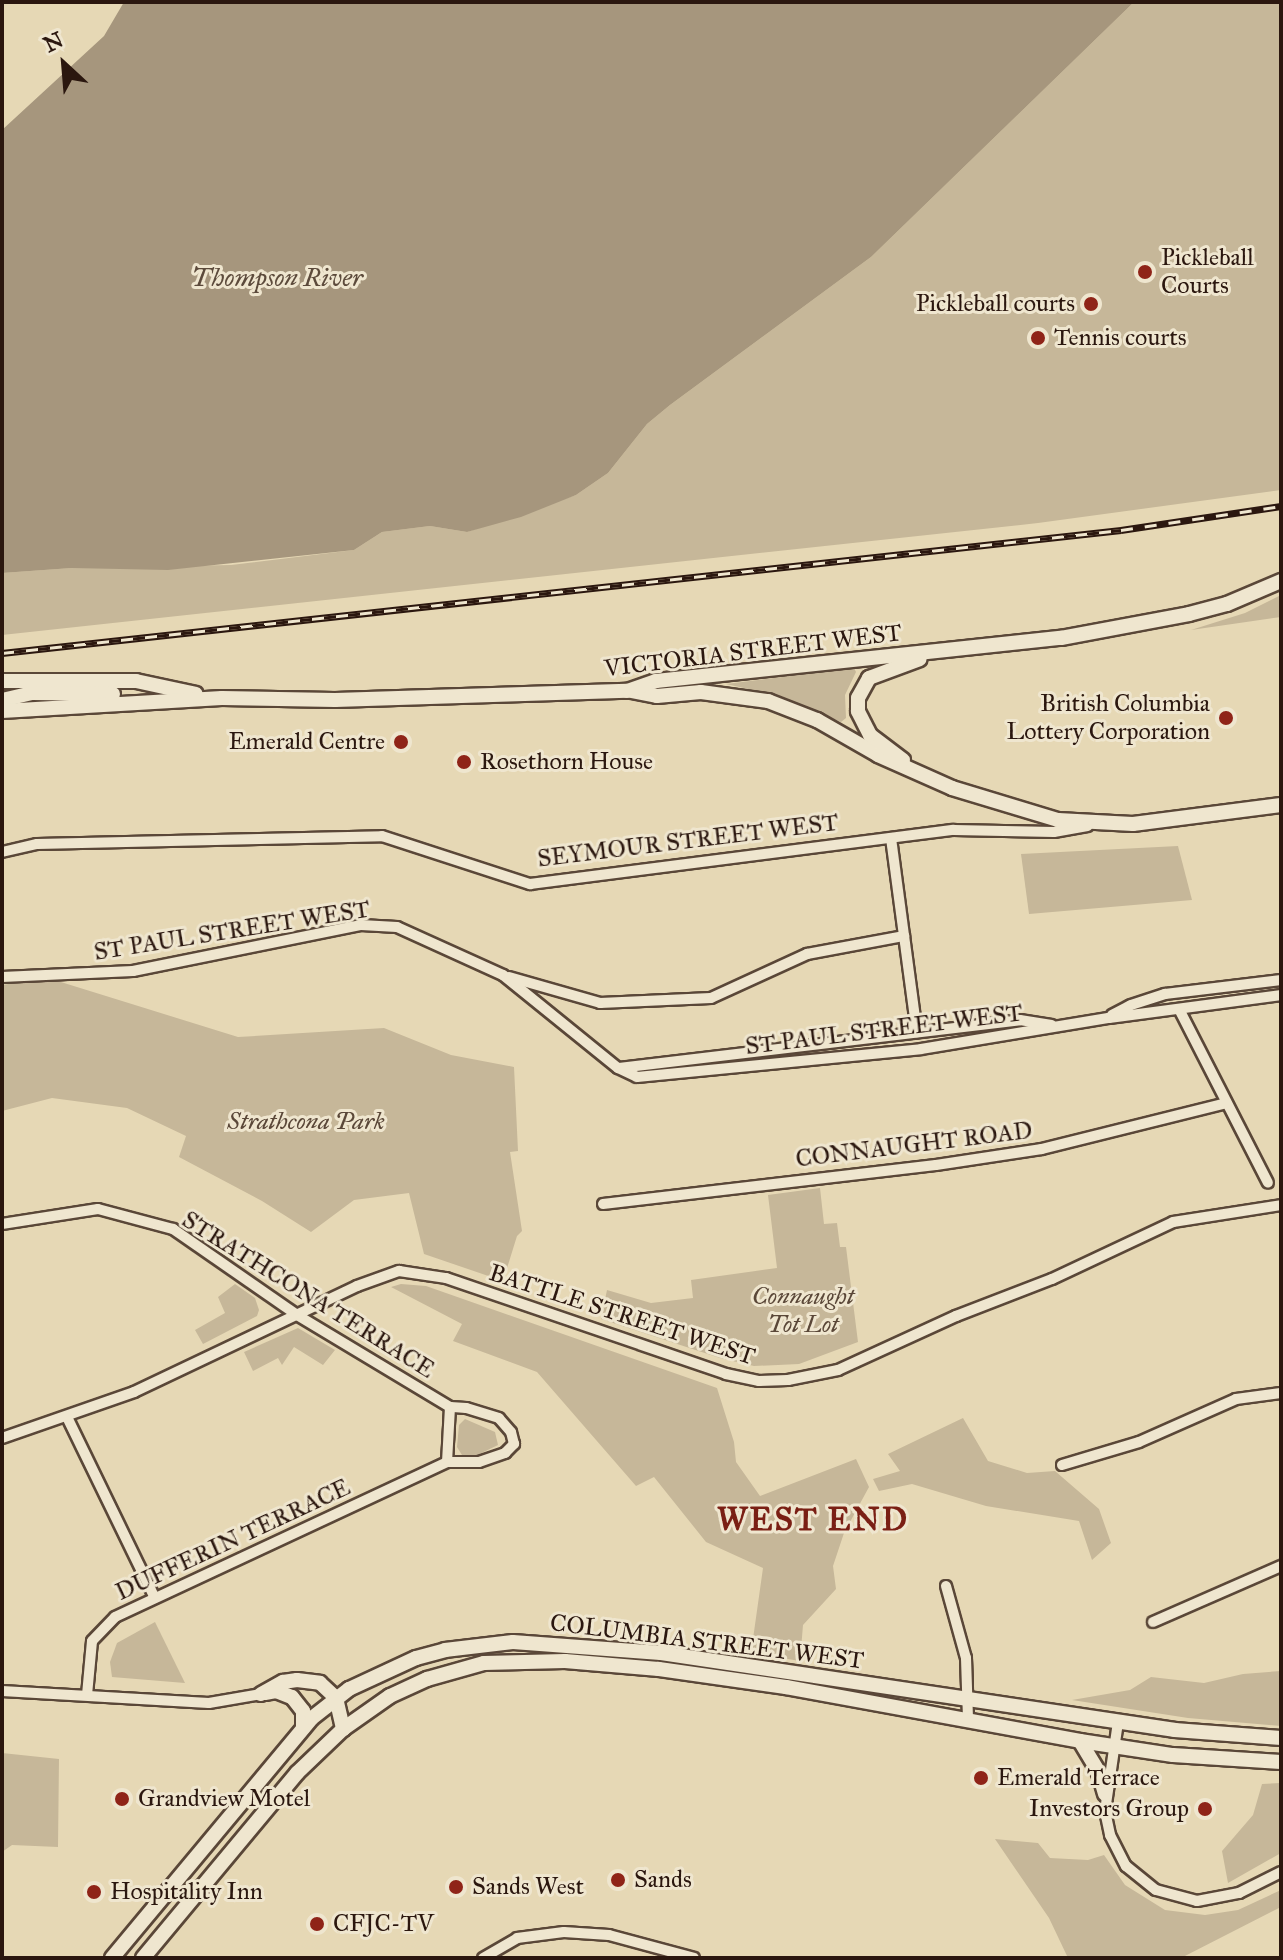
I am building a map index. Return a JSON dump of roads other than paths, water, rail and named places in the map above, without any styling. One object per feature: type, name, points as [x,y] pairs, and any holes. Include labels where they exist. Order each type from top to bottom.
[{"type":"main road","name":"VICTORIA STREET WEST","points":[[2,711],[222,698],[335,700],[627,691],[656,681],[1061,638],[1189,614],[1227,604],[1281,581]]},
{"type":"main road","points":[[926,777],[870,735],[858,711],[858,698],[869,678],[884,670],[916,659],[972,648]]},
{"type":"main road","name":"VICTORIA STREET WEST","points":[[2,681],[136,681],[222,698]]},
{"type":"main road","name":"SEYMOUR STREET WEST","points":[[627,691],[657,696],[701,692],[768,701],[817,720],[878,755],[926,777],[1014,809],[1058,820],[1098,824],[1178,820],[1281,805]]},
{"type":"main road","points":[[2,700],[33,693],[198,694]]},
{"type":"main road","name":"COLUMBIA STREET WEST","points":[[112,1958],[303,1728],[336,1698],[416,1658],[481,1643],[513,1642],[661,1653],[1118,1722],[1281,1738]]},
{"type":"main road","name":"COLUMBIA STREET WEST","points":[[143,1958],[297,1773],[343,1729],[390,1696],[427,1679],[462,1668],[513,1660],[659,1669],[1113,1746],[1217,1759],[1281,1762]]},
{"type":"main road","points":[[261,1694],[283,1682],[320,1683],[336,1698],[343,1729]]},
{"type":"main road","points":[[261,1694],[276,1691],[292,1697],[303,1711],[303,1728]]},
{"type":"main road","points":[[1080,1741],[1099,1773],[1105,1794]]},
{"type":"street","name":"SEYMOUR STREET WEST","points":[[2,852],[37,844],[382,836],[530,884],[954,830],[1054,832],[1098,824]]},
{"type":"street","points":[[891,838],[917,1032]]},
{"type":"street","name":"ST PAUL STREET WEST","points":[[2,977],[133,971],[361,925],[397,927],[503,975],[618,1068],[637,1077],[785,1065],[1281,995]]},
{"type":"street","points":[[503,975],[600,1003],[711,998],[807,954],[904,936]]},
{"type":"street","name":"ST PAUL STREET WEST","points":[[1109,1018],[1131,1005],[1165,994],[1281,980]]},
{"type":"street","points":[[1179,1009],[1268,1183]]},
{"type":"street","name":"ST PAUL STREET WEST","points":[[618,1068],[1020,1020],[1062,1026]]},
{"type":"street","name":"CONNAUGHT ROAD","points":[[603,1204],[936,1165],[1042,1149],[1226,1103]]},
{"type":"street","name":"BATTLE STREET WEST","points":[[2,1438],[145,1388],[380,1275],[422,1272],[726,1374],[759,1381],[814,1377],[956,1316],[1020,1293],[1173,1222],[1280,1208]]},
{"type":"street","name":"STRATHCONA TERRACE","points":[[2,1224],[98,1209],[173,1229],[297,1315],[450,1407],[466,1408],[499,1418],[511,1432],[514,1444]]},
{"type":"street","points":[[1062,1465],[1139,1442],[1236,1399],[1281,1393]]},
{"type":"street","name":"STRATHCONA TERRACE","points":[[447,1462],[450,1407]]},
{"type":"street","points":[[67,1417],[155,1598]]},
{"type":"street","name":"DUFFERIN TERRACE","points":[[87,1695],[92,1641],[115,1617],[447,1462],[479,1462],[505,1453],[514,1444]]},
{"type":"street","points":[[1153,1622],[1281,1566]]},
{"type":"street","points":[[946,1586],[966,1658],[968,1719]]},
{"type":"street","points":[[2,1691],[209,1703],[261,1694]]},
{"type":"street","points":[[1118,1722],[1105,1794],[1110,1835],[1126,1866],[1156,1890],[1197,1901],[1220,1899],[1281,1872]]},
{"type":"street","points":[[483,1958],[517,1938],[564,1932],[609,1935],[694,1958]]},
{"type":"water","name":"Thompson River","points":[[124,2],[1134,2],[871,257],[670,405],[647,424],[608,473],[576,495],[521,517],[467,532],[430,526],[382,532],[354,550],[168,570],[72,568],[2,573],[2,130],[104,36]]},
{"type":"railway","points":[[2,653],[1121,530],[1281,506]]},
{"type":"place","name":"Pickleball Courts","points":[[1145,272]]},
{"type":"place","name":"Pickleball courts","points":[[1091,304]]},
{"type":"place","name":"Tennis courts","points":[[1038,338]]},
{"type":"place","name":"British Columbia Lottery Corporation","points":[[1226,718]]},
{"type":"place","name":"Emerald Centre","points":[[401,742]]},
{"type":"place","name":"Rosethorn House","points":[[464,762]]},
{"type":"place","name":"Emerald Terrace","points":[[981,1778]]},
{"type":"place","name":"Grandview Motel","points":[[122,1799]]},
{"type":"place","name":"Investors Group","points":[[1205,1809]]},
{"type":"place","name":"Sands","points":[[618,1880]]},
{"type":"place","name":"Sands West","points":[[456,1887]]},
{"type":"place","name":"Hospitality Inn","points":[[94,1892]]},
{"type":"place","name":"CFJC-TV","points":[[317,1924]]},
{"type":"district","name":"WEST END","points":[[813,1520]]},
{"type":"park label","name":"Strathcona Park","points":[[306,1122]]},
{"type":"park label","name":"Connaught Tot Lot","points":[[803,1311]]}]
